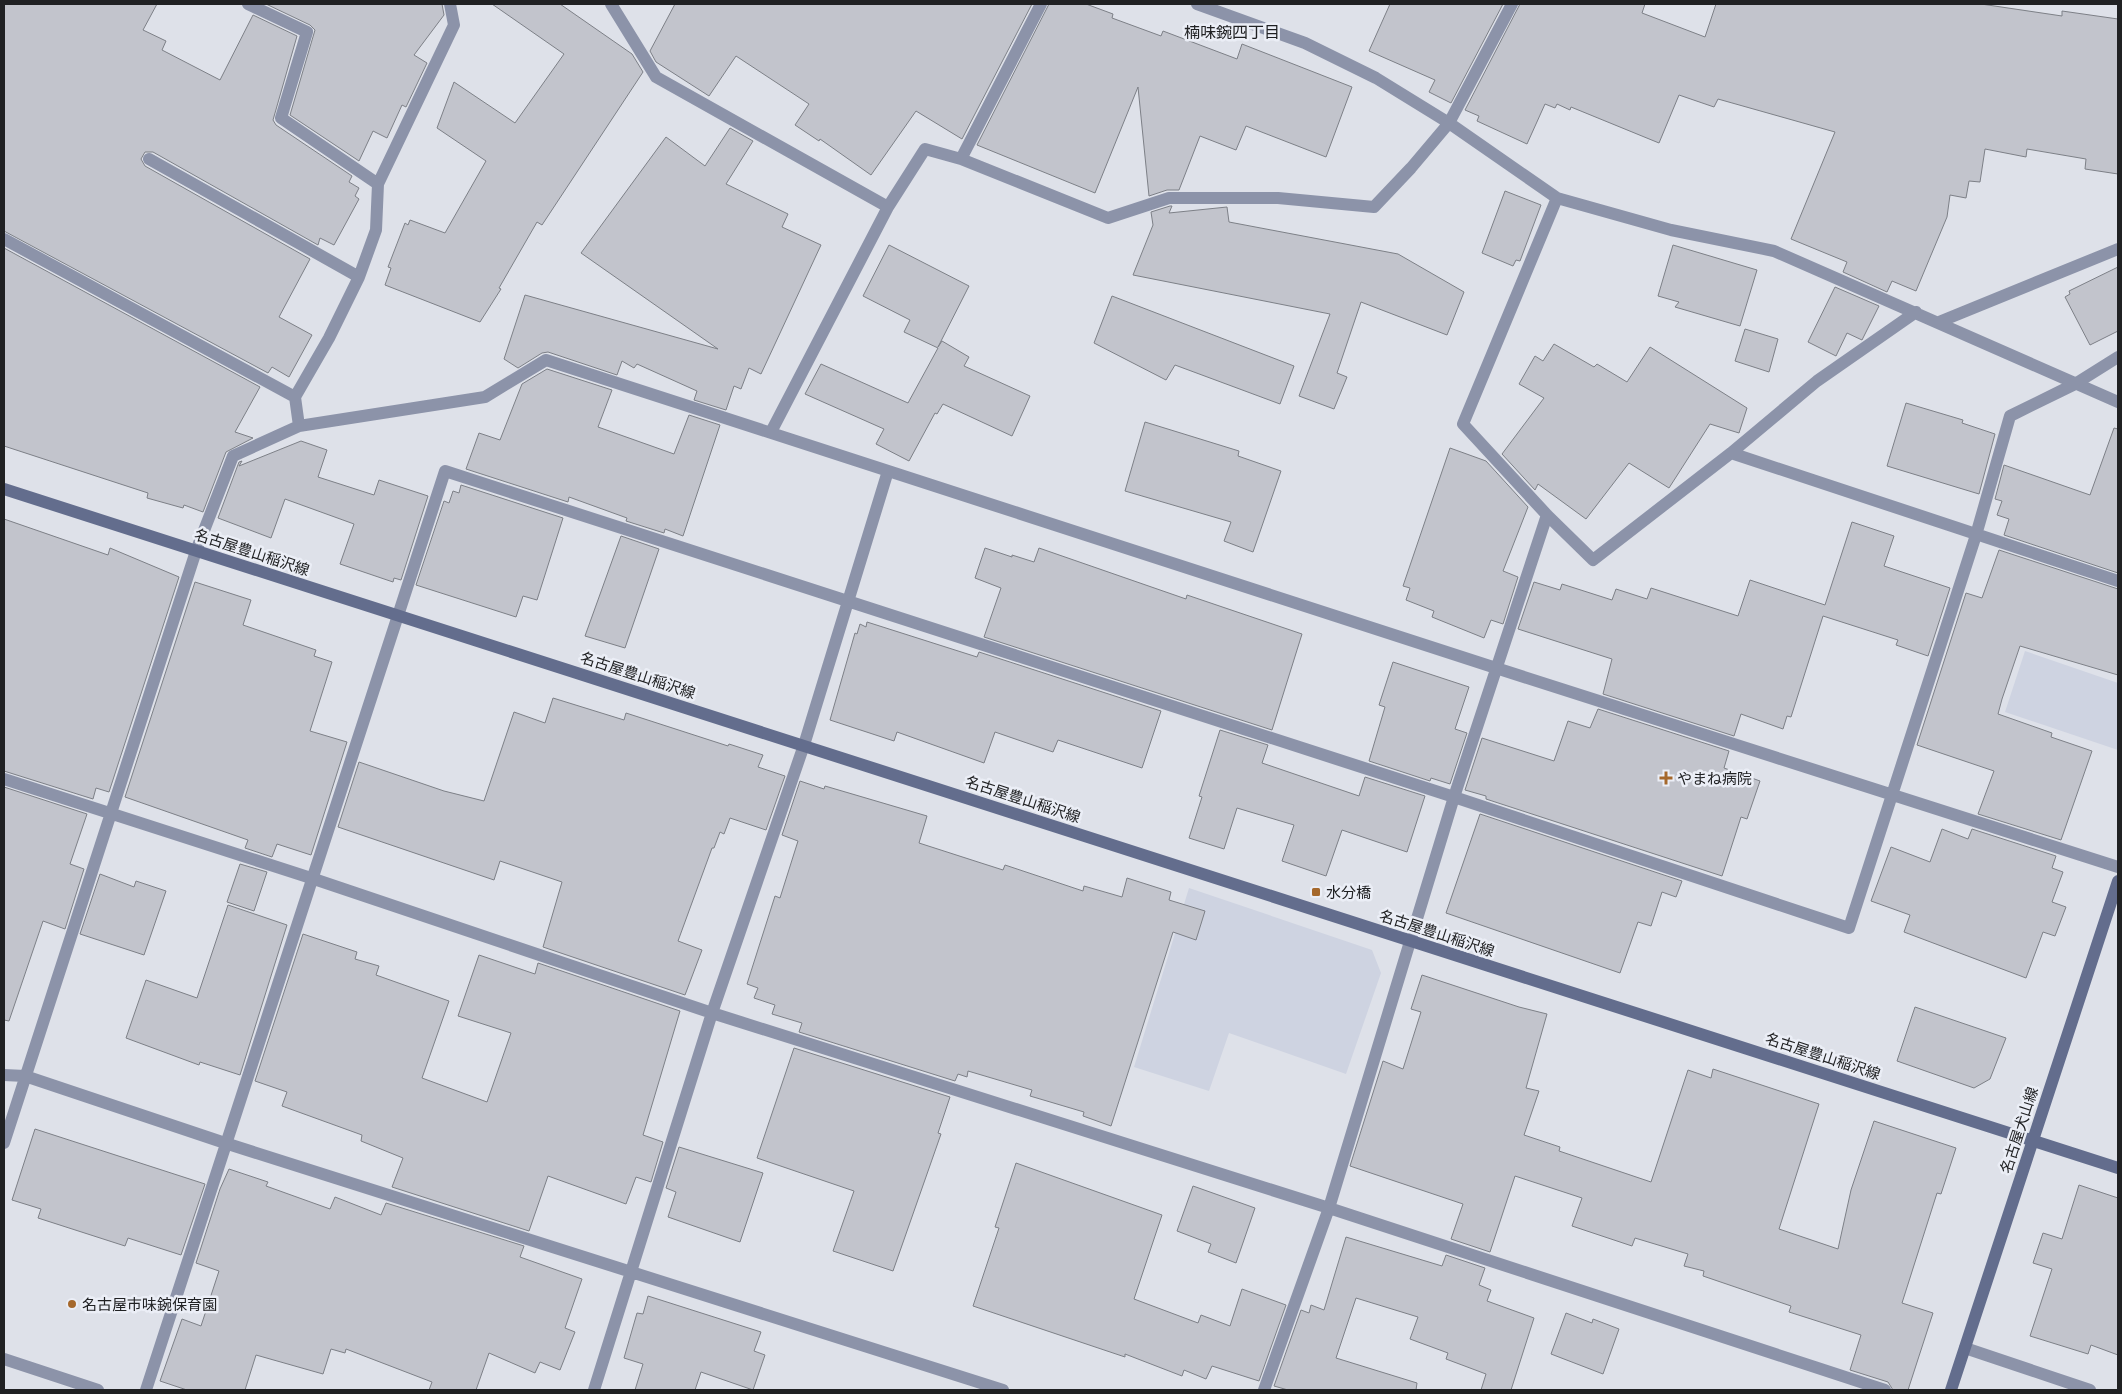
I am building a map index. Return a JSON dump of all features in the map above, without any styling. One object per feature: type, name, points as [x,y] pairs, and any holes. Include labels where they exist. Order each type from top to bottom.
[{"type":"main road","name":"名古屋豊山稲沢線","points":[[4,489],[2118,1168]]},
{"type":"main road","name":"名古屋犬山線","points":[[1951,1390],[2118,881]]},
{"type":"street","points":[[248,4],[307,32],[282,118],[378,184]]},
{"type":"street","points":[[300,426],[295,397],[329,338],[359,277],[376,230],[378,184],[454,25],[450,4]]},
{"type":"street","points":[[611,4],[656,77],[888,208]]},
{"type":"street","points":[[961,159],[1040,4]]},
{"type":"street","points":[[1197,4],[1305,44],[1376,78],[1449,122],[1557,198],[1671,230],[1774,251],[2118,402]]},
{"type":"street","points":[[771,432],[888,208],[926,149],[961,159],[1108,218],[1169,198],[1278,198],[1374,207],[1411,168],[1449,122],[1512,4]]},
{"type":"street","points":[[149,159],[359,277]]},
{"type":"street","points":[[1557,198],[1463,424],[1547,515],[1594,560],[1732,454],[1817,381],[1916,312]]},
{"type":"street","points":[[4,239],[295,397]]},
{"type":"street","points":[[1938,322],[2118,248]]},
{"type":"street","points":[[146,1390],[225,1143],[314,879],[397,615],[445,471],[1454,797],[1849,928],[1890,795],[1976,535],[2010,416],[2075,384],[2118,357]]},
{"type":"street","points":[[4,1143],[196,551],[234,456],[300,426],[485,397],[546,360],[1496,668],[2118,867]]},
{"type":"street","points":[[1732,454],[2118,581]]},
{"type":"street","points":[[594,1390],[633,1271],[712,1013],[804,745],[888,471]]},
{"type":"street","points":[[1264,1390],[1329,1208],[1412,942],[1454,797],[1547,515]]},
{"type":"street","points":[[4,779],[314,879],[712,1013],[1329,1208],[1885,1390]]},
{"type":"street","points":[[4,1075],[25,1076],[225,1143],[1003,1390]]},
{"type":"street","points":[[1965,1348],[2090,1390]]},
{"type":"street","points":[[4,1359],[98,1390]]},
{"type":"shaded area","points":[[2025,651],[2118,683],[2118,750],[2005,712]]},
{"type":"shaded area","points":[[1189,888],[1372,950],[1381,973],[1346,1074],[1229,1033],[1209,1091],[1134,1067]]},
{"type":"building","points":[[4,4],[157,4],[143,30],[166,41],[162,50],[220,80],[253,15],[297,36],[273,120],[276,125],[352,176],[349,182],[359,188],[355,196],[359,199],[334,245],[320,238],[318,245],[153,152],[145,152],[141,159],[145,166],[310,259],[279,317],[312,335],[289,377],[272,367],[268,373],[4,231]]},
{"type":"building","points":[[266,4],[442,4],[444,15],[414,55],[427,63],[406,107],[402,105],[387,138],[373,131],[359,161],[290,115],[315,30],[310,25]]},
{"type":"building","points":[[492,4],[560,4],[632,54],[643,72],[542,225],[537,222],[499,288],[501,289],[480,322],[385,285],[391,268],[388,267],[405,223],[408,225],[410,220],[445,233],[486,161],[437,128],[454,82],[515,123],[564,54]]},
{"type":"building","points":[[675,4],[1032,4],[962,139],[916,111],[871,175],[820,139],[819,141],[795,125],[809,104],[736,56],[709,96],[656,62],[650,51]]},
{"type":"building","points":[[1049,4],[1086,4],[1113,14],[1112,18],[1161,36],[1163,31],[1237,59],[1242,44],[1352,87],[1326,157],[1246,126],[1236,150],[1200,136],[1179,190],[1167,190],[1149,196],[1138,87],[1095,193],[977,145]]},
{"type":"building","points":[[1390,4],[1503,4],[1451,103],[1429,92],[1435,80],[1369,51]]},
{"type":"building","points":[[1520,4],[1645,4],[1642,13],[1705,37],[1716,4],[1981,4],[2062,16],[2062,11],[2118,19],[2118,174],[2085,169],[2086,159],[2027,149],[2026,157],[1985,149],[1980,182],[1969,181],[1966,198],[1950,195],[1947,217],[1916,291],[1892,281],[1887,292],[1843,272],[1847,262],[1791,239],[1835,132],[1718,99],[1714,107],[1679,95],[1659,143],[1571,107],[1570,110],[1557,104],[1555,108],[1545,104],[1527,144],[1477,121],[1479,116],[1465,110]]},
{"type":"building","points":[[730,128],[753,141],[726,184],[788,214],[782,227],[821,245],[761,374],[749,368],[741,389],[734,386],[726,410],[694,400],[697,391],[637,364],[634,368],[622,361],[617,375],[548,352],[542,353],[518,368],[504,359],[525,295],[718,349],[581,253],[666,137],[705,166]]},
{"type":"building","points":[[1505,191],[1541,205],[1520,261],[1516,260],[1513,266],[1482,253]]},
{"type":"building","points":[[1172,206],[1169,213],[1227,207],[1229,222],[1398,254],[1464,292],[1447,335],[1361,302],[1337,373],[1347,377],[1334,409],[1299,396],[1330,314],[1133,275],[1153,225],[1151,212]]},
{"type":"building","points":[[889,245],[969,286],[938,347],[942,341],[969,357],[964,366],[1030,396],[1012,436],[943,404],[937,414],[935,413],[909,461],[876,444],[884,429],[805,394],[821,364],[908,403],[938,348],[904,332],[910,320],[863,296]]},
{"type":"building","points":[[1673,245],[1757,270],[1740,326],[1675,307],[1679,302],[1658,296]]},
{"type":"building","points":[[4,248],[260,387],[235,432],[253,438],[226,452],[203,512],[184,505],[183,508],[147,498],[148,493],[4,446]]},
{"type":"building","points":[[2118,267],[2118,331],[2090,345],[2065,297],[2070,294],[2069,291]]},
{"type":"building","points":[[1835,287],[1879,306],[1862,340],[1847,333],[1836,356],[1808,342]]},
{"type":"building","points":[[1112,296],[1294,366],[1280,404],[1175,365],[1166,380],[1094,343]]},
{"type":"building","points":[[1745,329],[1778,339],[1769,372],[1735,361]]},
{"type":"building","points":[[1554,344],[1594,367],[1597,364],[1627,382],[1650,347],[1747,408],[1739,433],[1710,424],[1669,488],[1629,463],[1586,519],[1538,484],[1535,490],[1502,454],[1544,398],[1519,384],[1535,356],[1543,361]]},
{"type":"building","points":[[547,369],[612,390],[598,427],[674,454],[689,415],[720,425],[683,536],[665,529],[664,533],[626,521],[627,518],[569,497],[568,502],[466,469],[479,433],[500,440],[522,384]]},
{"type":"building","points":[[1906,403],[1963,420],[1962,423],[1995,434],[1979,494],[1887,466]]},
{"type":"building","points":[[1145,422],[1239,451],[1238,456],[1281,471],[1253,552],[1224,541],[1231,522],[1125,491]]},
{"type":"building","points":[[2114,428],[2118,429],[2118,573],[2004,535],[2009,519],[1997,515],[2002,501],[1995,499],[2004,465],[2090,495]]},
{"type":"building","points":[[301,441],[327,450],[318,477],[374,495],[379,480],[428,496],[401,580],[394,578],[393,582],[340,564],[354,524],[285,499],[271,538],[218,518],[239,462],[242,461],[239,466]]},
{"type":"building","points":[[1450,448],[1486,461],[1528,507],[1503,571],[1518,577],[1503,624],[1491,620],[1484,638],[1432,617],[1434,611],[1406,600],[1410,588],[1403,586]]},
{"type":"building","points":[[461,485],[563,518],[537,600],[523,596],[516,617],[416,585],[444,501],[449,503],[453,491],[459,493]]},
{"type":"building","points":[[4,519],[108,555],[110,548],[179,577],[109,792],[96,788],[93,799],[4,771]]},
{"type":"building","points":[[1852,522],[1894,536],[1884,566],[1950,588],[1928,656],[1896,645],[1898,640],[1823,616],[1791,717],[1787,716],[1783,729],[1741,714],[1734,736],[1603,694],[1612,659],[1518,629],[1534,582],[1560,590],[1562,584],[1612,600],[1616,589],[1647,599],[1651,588],[1738,616],[1750,580],[1825,605]]},
{"type":"building","points":[[621,536],[659,549],[625,648],[585,636]]},
{"type":"building","points":[[985,548],[1034,562],[1039,548],[1186,599],[1187,595],[1302,634],[1272,730],[984,637],[1001,588],[975,578]]},
{"type":"building","points":[[1999,550],[2118,589],[2118,675],[2020,646],[1998,714],[2052,733],[2051,737],[2092,751],[2061,840],[1978,814],[1994,771],[1917,745],[1966,593],[1982,598]]},
{"type":"building","points":[[195,582],[251,600],[243,625],[316,650],[314,656],[332,662],[310,731],[347,742],[311,855],[277,844],[272,857],[245,848],[248,840],[125,797]]},
{"type":"building","points":[[867,622],[977,657],[979,652],[1161,711],[1142,768],[1058,740],[1053,752],[995,732],[984,763],[897,732],[894,741],[830,720],[855,633],[857,634],[860,624],[866,627]]},
{"type":"building","points":[[1393,662],[1469,687],[1455,729],[1467,733],[1450,784],[1431,778],[1430,781],[1369,761],[1385,707],[1379,705]]},
{"type":"building","points":[[553,698],[624,720],[626,713],[728,746],[729,744],[763,755],[758,767],[785,776],[766,830],[730,818],[724,834],[720,832],[714,848],[712,848],[678,941],[702,950],[685,995],[543,947],[562,882],[500,861],[494,880],[338,827],[359,762],[444,791],[484,801],[514,712],[545,723]]},
{"type":"building","points":[[1598,709],[1729,751],[1724,768],[1760,781],[1747,819],[1741,817],[1722,876],[1486,799],[1486,796],[1465,790],[1482,738],[1554,761],[1568,721],[1590,728]]},
{"type":"building","points":[[1220,730],[1268,745],[1262,763],[1359,796],[1365,777],[1425,796],[1407,852],[1342,830],[1326,876],[1282,861],[1294,825],[1237,808],[1224,849],[1189,838],[1202,797],[1199,796]]},
{"type":"building","points":[[800,781],[824,789],[825,786],[927,816],[919,843],[978,862],[1003,870],[1005,865],[1083,891],[1084,886],[1122,897],[1127,878],[1171,892],[1169,900],[1205,911],[1196,940],[1173,932],[1111,1126],[1083,1116],[1084,1112],[1030,1096],[1032,1090],[968,1071],[967,1077],[958,1074],[955,1081],[799,1032],[802,1023],[772,1014],[775,1005],[754,998],[758,988],[747,984],[775,896],[780,898],[798,841],[782,835]]},
{"type":"building","points":[[4,787],[87,814],[70,864],[84,869],[65,929],[43,921],[9,1021],[4,1020]]},
{"type":"building","points":[[1480,814],[1682,881],[1676,897],[1662,892],[1651,926],[1638,922],[1620,973],[1446,913]]},
{"type":"building","points":[[1942,829],[1968,839],[1972,829],[2056,856],[2052,868],[2063,872],[2052,902],[2066,907],[2055,936],[2043,932],[2026,978],[1904,932],[1910,915],[1871,901],[1891,847],[1930,862]]},
{"type":"building","points":[[240,864],[267,872],[254,911],[227,902]]},
{"type":"building","points":[[100,874],[134,887],[136,881],[166,891],[144,955],[80,934]]},
{"type":"building","points":[[228,905],[287,925],[240,1075],[200,1062],[199,1065],[126,1038],[146,980],[197,998]]},
{"type":"building","points":[[303,934],[357,952],[355,959],[379,966],[376,975],[449,1001],[422,1078],[487,1102],[511,1033],[458,1016],[479,955],[535,974],[538,963],[680,1011],[643,1135],[663,1142],[651,1182],[636,1177],[626,1204],[548,1176],[529,1231],[392,1187],[403,1158],[361,1141],[362,1135],[282,1106],[287,1092],[255,1081]]},
{"type":"building","points":[[1422,975],[1519,1007],[1547,1014],[1526,1088],[1539,1091],[1524,1135],[1560,1147],[1559,1151],[1651,1182],[1688,1070],[1711,1078],[1713,1069],[1819,1104],[1779,1229],[1838,1249],[1851,1190],[1874,1121],[1956,1148],[1941,1194],[1937,1193],[1902,1303],[1933,1313],[1908,1390],[1893,1390],[1888,1382],[1850,1370],[1861,1335],[1789,1312],[1791,1306],[1703,1276],[1704,1271],[1684,1266],[1688,1254],[1635,1238],[1632,1246],[1572,1226],[1582,1198],[1515,1176],[1490,1252],[1451,1239],[1463,1204],[1350,1166],[1383,1061],[1403,1069],[1421,1012],[1411,1009]]},
{"type":"building","points":[[1915,1007],[2006,1038],[1990,1079],[1974,1088],[1897,1061]]},
{"type":"building","points":[[794,1048],[950,1097],[938,1133],[941,1134],[893,1271],[833,1251],[854,1191],[757,1158]]},
{"type":"building","points":[[35,1129],[205,1184],[181,1255],[128,1238],[125,1246],[38,1218],[41,1209],[12,1200]]},
{"type":"building","points":[[679,1147],[763,1173],[740,1242],[668,1217],[676,1192],[666,1188]]},
{"type":"building","points":[[1016,1163],[1162,1215],[1134,1299],[1198,1323],[1201,1315],[1230,1326],[1242,1289],[1286,1305],[1259,1381],[1212,1366],[1206,1379],[1184,1370],[1182,1376],[1125,1354],[1125,1357],[973,1306],[999,1228],[995,1227]]},
{"type":"building","points":[[229,1169],[268,1182],[266,1186],[330,1209],[335,1197],[381,1215],[386,1203],[524,1246],[520,1257],[582,1279],[565,1328],[575,1332],[560,1370],[540,1362],[535,1373],[489,1353],[476,1390],[429,1390],[432,1382],[346,1349],[345,1353],[331,1349],[323,1374],[256,1355],[245,1390],[187,1390],[160,1381],[182,1319],[201,1326],[219,1271],[196,1263],[220,1189]]},
{"type":"building","points":[[2079,1185],[2118,1198],[2118,1355],[2091,1345],[2088,1354],[2030,1336],[2052,1269],[2033,1263],[2043,1233],[2062,1239]]},
{"type":"building","points":[[1193,1186],[1255,1208],[1236,1263],[1208,1252],[1211,1244],[1177,1231]]},
{"type":"building","points":[[1346,1237],[1442,1266],[1446,1255],[1485,1268],[1479,1285],[1491,1290],[1487,1301],[1534,1318],[1511,1390],[1481,1390],[1486,1374],[1446,1359],[1448,1353],[1410,1339],[1418,1317],[1356,1298],[1336,1358],[1417,1383],[1416,1390],[1288,1390],[1274,1386],[1301,1310],[1309,1313],[1311,1305],[1324,1310]]},
{"type":"building","points":[[648,1296],[761,1332],[754,1351],[765,1355],[753,1390],[701,1372],[695,1390],[635,1390],[643,1364],[624,1358],[637,1313],[643,1314]]},
{"type":"building","points":[[1566,1313],[1592,1323],[1593,1319],[1619,1329],[1603,1374],[1551,1354]]},
{"type":"place","name":"やまね病院","points":[[1666,778]]},
{"type":"place","name":"水分橋","points":[[1316,892]]},
{"type":"place","name":"名古屋市味鋺保育園","points":[[72,1304]]},
{"type":"district","name":"楠味鋺四丁目","points":[[1232,32]]}]
